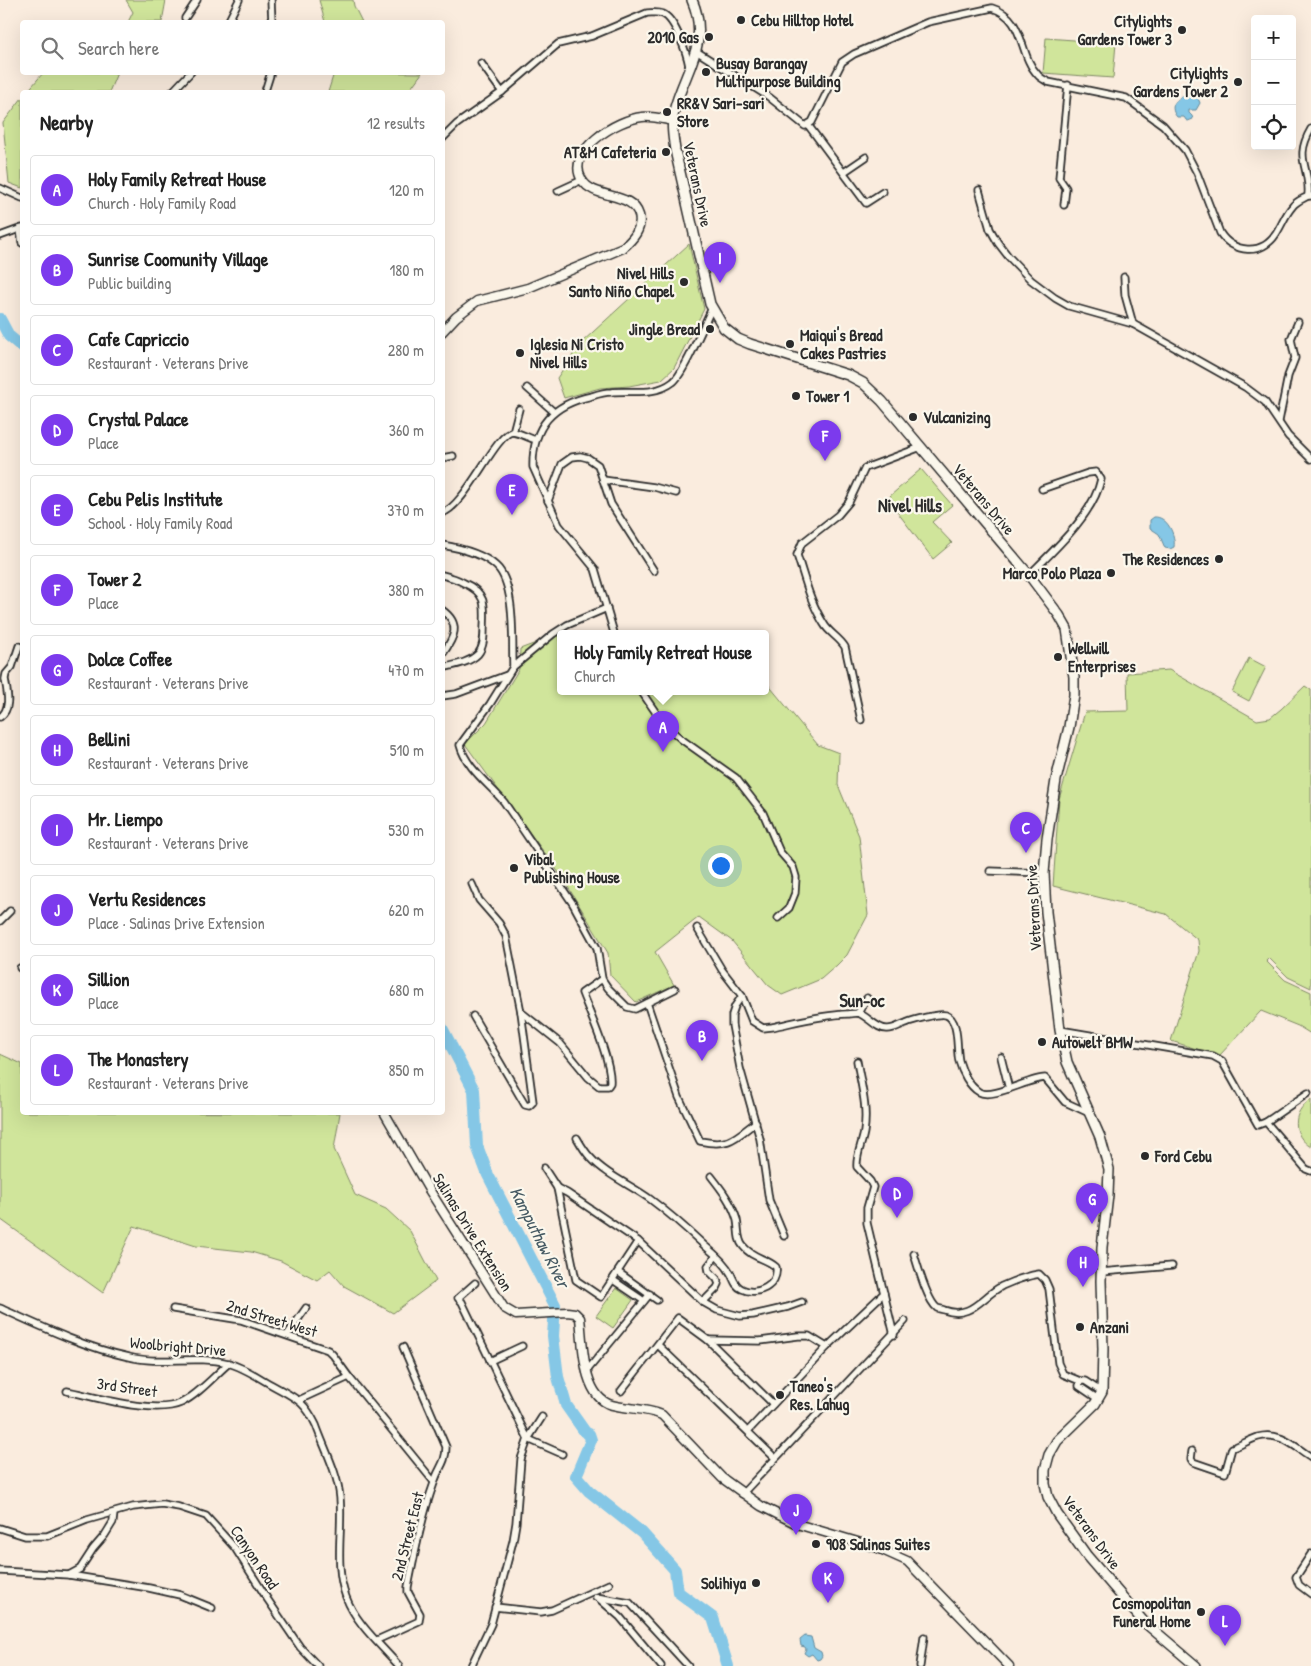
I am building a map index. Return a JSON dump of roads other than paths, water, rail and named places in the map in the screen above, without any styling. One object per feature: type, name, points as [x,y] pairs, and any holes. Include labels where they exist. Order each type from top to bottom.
[{"type":"main road","name":"Veterans Drive","points":[[692,0],[696,8],[698,23],[696,50],[674,111],[673,122],[675,150],[712,308],[724,328],[738,339],[848,375],[863,383],[882,401],[1028,575],[1059,615],[1066,629],[1074,677],[1074,695],[1069,727],[1051,806],[1044,873],[1046,912],[1060,1030],[1067,1062],[1100,1137],[1109,1168],[1101,1272],[1103,1349],[1100,1395],[1095,1404],[1057,1441],[1049,1455],[1045,1470],[1048,1497],[1057,1514],[1087,1556],[1143,1621],[1196,1666]]},
{"type":"street","points":[[185,18],[197,0]]},
{"type":"street","points":[[229,20],[239,0]]},
{"type":"street","points":[[271,0],[272,20]]},
{"type":"street","points":[[808,125],[812,122],[842,62],[854,54],[928,22],[992,8],[1000,10],[1008,16],[1017,28],[1038,75],[1048,82],[1126,98],[1163,126],[1185,150],[1197,173],[1220,233],[1226,242],[1241,249],[1253,250],[1264,245],[1275,236],[1293,205],[1310,196],[1302,151],[1311,129]]},
{"type":"street","points":[[445,136],[457,124],[502,92],[558,44],[592,36],[648,14],[656,12],[664,14],[672,22],[688,60],[690,70]]},
{"type":"street","points":[[696,50],[769,97],[805,126],[808,125],[866,203],[882,192]]},
{"type":"street","points":[[481,63],[502,92]]},
{"type":"street","points":[[174,90],[188,75]]},
{"type":"street","points":[[266,90],[270,75]]},
{"type":"street","points":[[1064,205],[1066,188],[1059,178],[1068,85]]},
{"type":"street","points":[[445,329],[477,300],[528,288],[623,248],[634,238],[638,229],[639,216],[635,207],[624,200],[600,194],[583,183],[578,174],[582,155],[592,141],[606,131],[629,120],[642,116],[673,122]]},
{"type":"street","points":[[844,172],[866,157]]},
{"type":"street","points":[[558,191],[582,180]]},
{"type":"street","points":[[0,188],[20,197]]},
{"type":"street","points":[[979,190],[990,229],[998,243],[1031,280],[1069,306],[1133,324],[1244,387],[1265,402],[1280,421],[1288,436],[1311,459]]},
{"type":"street","points":[[0,236],[20,229]]},
{"type":"street","points":[[1124,276],[1125,296],[1133,324]]},
{"type":"street","points":[[613,630],[595,569],[559,526],[532,467],[536,440],[543,424],[554,412],[580,398],[609,392],[652,392],[673,383],[682,371],[712,308]]},
{"type":"street","points":[[1280,421],[1288,376],[1295,358],[1291,338],[1298,322]]},
{"type":"street","points":[[527,388],[554,412]]},
{"type":"street","points":[[513,432],[519,409]]},
{"type":"street","points":[[445,512],[450,509],[480,471],[500,440],[506,435],[513,432],[536,440]]},
{"type":"street","points":[[861,720],[845,647],[840,638],[826,627],[813,605],[797,554],[802,544],[838,515],[849,502],[865,468],[921,447]]},
{"type":"street","points":[[445,457],[453,456]]},
{"type":"street","points":[[548,502],[562,464],[572,457],[588,458],[598,465],[611,504],[654,571]]},
{"type":"street","points":[[1028,575],[1055,548],[1092,505],[1101,478],[1096,472],[1088,473],[1042,489]]},
{"type":"street","points":[[603,480],[654,487],[676,493]]},
{"type":"street","points":[[445,546],[476,554],[497,566],[503,574],[510,592],[513,667]]},
{"type":"street","points":[[445,576],[477,590],[485,606],[484,639],[479,653],[470,660],[445,667]]},
{"type":"street","points":[[559,630],[607,608]]},
{"type":"street","points":[[445,612],[451,616],[455,626],[453,635],[445,650]]},
{"type":"street","points":[[557,631],[513,667],[490,704],[463,740],[460,745],[462,752],[483,781],[504,802],[564,890],[597,948],[601,961],[602,980],[608,988],[627,1007],[635,1009],[675,989]]},
{"type":"street","points":[[0,717],[7,708],[6,674],[12,667],[19,646]]},
{"type":"street","points":[[445,696],[456,694],[507,676]]},
{"type":"street","points":[[644,695],[663,723],[681,739],[736,778],[763,812],[780,852],[793,867],[796,876],[795,893],[789,908],[778,918]]},
{"type":"street","points":[[990,871],[1044,873]]},
{"type":"street","points":[[472,884],[479,900],[499,923],[506,936],[521,1012],[533,1102],[529,1106],[524,1105],[473,1016]]},
{"type":"street","points":[[0,921],[10,911]]},
{"type":"street","points":[[697,928],[722,970],[742,996],[752,1021],[763,1028],[827,1016],[858,1014],[884,1030],[908,1022],[946,1015],[952,1019],[956,1028],[959,1062],[971,1086],[982,1094],[1009,1089],[1045,1078],[1065,1102],[1089,1113]]},
{"type":"street","points":[[521,1012],[560,1043],[588,1077],[600,1086],[608,1086],[610,1083],[610,1073],[582,993],[602,980]]},
{"type":"street","points":[[742,996],[735,1006],[732,1015],[732,1025],[740,1068],[756,1122],[769,1200],[784,1236]]},
{"type":"street","points":[[858,1014],[867,998]]},
{"type":"street","points":[[646,1003],[679,1097],[700,1141],[722,1144],[735,1138],[756,1122]]},
{"type":"street","points":[[1060,1030],[1213,1056],[1222,1061],[1258,1125],[1266,1122],[1308,1093]]},
{"type":"street","points":[[1001,1057],[1009,1089]]},
{"type":"street","points":[[857,1060],[865,1102],[864,1133],[856,1160],[857,1167],[873,1186],[867,1208],[867,1223],[894,1335]]},
{"type":"street","name":"Salinas Drive Extension","points":[[386,1115],[428,1188],[504,1308],[516,1315],[567,1312],[575,1313],[580,1318],[586,1372],[596,1394],[602,1402],[662,1415],[722,1478],[761,1506],[797,1524],[878,1548],[908,1562],[1009,1666]]},
{"type":"street","points":[[1266,1122],[1306,1169],[1311,1172]]},
{"type":"street","points":[[577,1138],[591,1158],[619,1180],[648,1197],[716,1256],[726,1266],[735,1284],[740,1289],[748,1291],[758,1290],[771,1285],[776,1279],[777,1273],[774,1265],[768,1260],[758,1258],[743,1246],[740,1240],[737,1220],[728,1197],[711,1176]]},
{"type":"street","points":[[544,1168],[557,1188],[576,1280],[601,1297],[638,1241]]},
{"type":"street","points":[[557,1188],[638,1241],[703,1302],[717,1310],[740,1316],[768,1312],[802,1302]]},
{"type":"street","points":[[914,1254],[925,1287],[937,1308],[954,1314],[969,1310],[1001,1287],[1031,1275],[1039,1274],[1045,1280],[1049,1289],[1058,1363],[1063,1374],[1080,1381],[1079,1386],[1100,1395]]},
{"type":"street","points":[[703,1302],[719,1284],[709,1271],[708,1266],[716,1256]]},
{"type":"street","points":[[1101,1272],[1172,1266]]},
{"type":"street","points":[[618,1272],[657,1300]]},
{"type":"street","points":[[613,1280],[644,1301]]},
{"type":"street","points":[[475,1283],[458,1298],[462,1302],[528,1439],[562,1454]]},
{"type":"street","points":[[748,1431],[827,1348],[884,1293]]},
{"type":"street","points":[[586,1372],[650,1294]]},
{"type":"street","name":"Woolbright Drive","points":[[0,1308],[80,1343],[130,1358],[229,1363],[299,1400],[311,1414],[316,1425],[340,1493],[340,1570],[344,1591],[351,1608],[362,1624],[400,1666]]},
{"type":"street","points":[[287,1335],[306,1308]]},
{"type":"street","name":"2nd Street West","points":[[173,1310],[241,1320],[328,1350],[349,1377]]},
{"type":"street","points":[[621,1391],[678,1318],[708,1340],[773,1404]]},
{"type":"street","points":[[742,1494],[894,1335],[905,1321]]},
{"type":"street","points":[[708,1340],[760,1341],[809,1336],[827,1348]]},
{"type":"street","points":[[490,1361],[522,1346]]},
{"type":"street","points":[[658,1346],[775,1458]]},
{"type":"street","points":[[402,1347],[446,1447],[444,1462],[434,1482]]},
{"type":"street","name":"3rd Street","points":[[67,1391],[129,1405],[158,1407],[179,1404],[190,1398],[229,1363]]},
{"type":"street","points":[[299,1400],[349,1377]]},
{"type":"street","name":"2nd Street East","points":[[349,1377],[434,1482],[408,1587],[408,1592],[420,1614],[419,1621],[377,1640]]},
{"type":"street","points":[[472,1664],[491,1624],[513,1541],[521,1459],[528,1439],[542,1417]]},
{"type":"street","points":[[1192,1451],[1191,1460],[1193,1462],[1225,1473],[1232,1448],[1258,1437],[1279,1436],[1311,1457]]},
{"type":"street","name":"Canyon Road","points":[[0,1528],[25,1536],[47,1536],[87,1520],[133,1507],[162,1504],[179,1507],[206,1516],[235,1548],[300,1648],[318,1666]]},
{"type":"street","points":[[68,1575],[80,1569],[113,1522],[114,1513]]},
{"type":"street","points":[[1311,1554],[1296,1577],[1299,1585],[1311,1594]]},
{"type":"street","points":[[0,1571],[68,1575],[180,1594],[212,1608]]},
{"type":"street","points":[[495,1607],[541,1612],[552,1610],[595,1594],[609,1584]]},
{"type":"street","points":[[595,1594],[620,1618],[660,1666]]},
{"type":"street","points":[[595,1594],[630,1603],[688,1666]]},
{"type":"street","points":[[920,1666],[924,1637]]},
{"type":"water","points":[[1190,94],[1197,96],[1200,103],[1196,110],[1189,110],[1193,119],[1188,121],[1184,117],[1177,117],[1173,109],[1178,99]]},
{"type":"water","points":[[1154,517],[1163,520],[1170,527],[1174,537],[1174,547],[1170,549],[1165,548],[1159,534],[1150,528],[1150,520]]},
{"type":"water","points":[[805,1636],[811,1637],[814,1648],[821,1652],[822,1656],[820,1659],[817,1660],[812,1654],[808,1656],[804,1653],[806,1649],[801,1646],[800,1640]]},
{"type":"waterway","name":"Kamputhaw River","points":[[0,319],[9,336],[20,345]]},
{"type":"waterway","name":"Kamputhaw River","points":[[445,1034],[474,1090],[477,1146],[488,1175],[555,1305],[553,1336],[558,1377],[566,1405],[585,1432],[589,1434],[591,1440],[576,1476],[589,1491],[642,1533],[675,1570],[678,1592],[713,1618],[728,1666]]},
{"type":"place","name":"Cebu Hilltop Hotel","points":[[741,20]]},
{"type":"place","name":"Citylights Gardens Tower 3","points":[[1182,30]]},
{"type":"place","name":"2010 Gas","points":[[709,37]]},
{"type":"place","name":"Busay Barangay Multipurpose Building","points":[[706,72]]},
{"type":"place","name":"Citylights Gardens Tower 2","points":[[1238,82]]},
{"type":"place","name":"RR&V Sari-sari Store","points":[[667,112]]},
{"type":"place","name":"AT&M Cafeteria","points":[[666,152]]},
{"type":"place","name":"Nivel Hills Santo Niño Chapel","points":[[684,282]]},
{"type":"place","name":"Mr. Liempo","points":[[720,283]]},
{"type":"place","name":"Jingle Bread","points":[[710,329]]},
{"type":"place","name":"Maiqui's Bread Cakes Pastries","points":[[790,344]]},
{"type":"place","name":"Iglesia Ni Cristo Nivel Hills","points":[[520,353]]},
{"type":"place","name":"Tower 1","points":[[796,396]]},
{"type":"place","name":"Vulcanizing","points":[[913,417]]},
{"type":"place","name":"Tower 2","points":[[825,461]]},
{"type":"place","name":"Cebu Pelis Institute","points":[[512,515]]},
{"type":"place","name":"The Residences","points":[[1219,559]]},
{"type":"place","name":"Marco Polo Plaza","points":[[1111,573]]},
{"type":"place","name":"Wellwill Enterprises","points":[[1058,657]]},
{"type":"place","name":"Holy Family Retreat House","points":[[663,752]]},
{"type":"place","name":"Cafe Capriccio","points":[[1026,853]]},
{"type":"place","name":"Vibal Publishing House","points":[[514,868]]},
{"type":"place","name":"Autowelt BMW","points":[[1042,1042]]},
{"type":"place","name":"Sunrise Coomunity Village","points":[[702,1061]]},
{"type":"place","name":"Ford Cebu","points":[[1145,1156]]},
{"type":"place","name":"Crystal Palace","points":[[897,1218]]},
{"type":"place","name":"Dolce Coffee","points":[[1092,1224]]},
{"type":"place","name":"Bellini","points":[[1083,1287]]},
{"type":"place","name":"Anzani","points":[[1080,1327]]},
{"type":"place","name":"Taneo's Res. Lahug","points":[[780,1395]]},
{"type":"place","name":"Vertu Residences","points":[[796,1535]]},
{"type":"place","name":"908 Salinas Suites","points":[[816,1544]]},
{"type":"place","name":"Solihiya","points":[[756,1583]]},
{"type":"place","name":"Sillion","points":[[828,1603]]},
{"type":"place","name":"Cosmopolitan Funeral Home","points":[[1201,1612]]},
{"type":"place","name":"The Monastery","points":[[1225,1646]]},
{"type":"district","name":"Nivel Hills","points":[[910,505]]},
{"type":"district","name":"Sun-oc","points":[[862,1000]]}]
